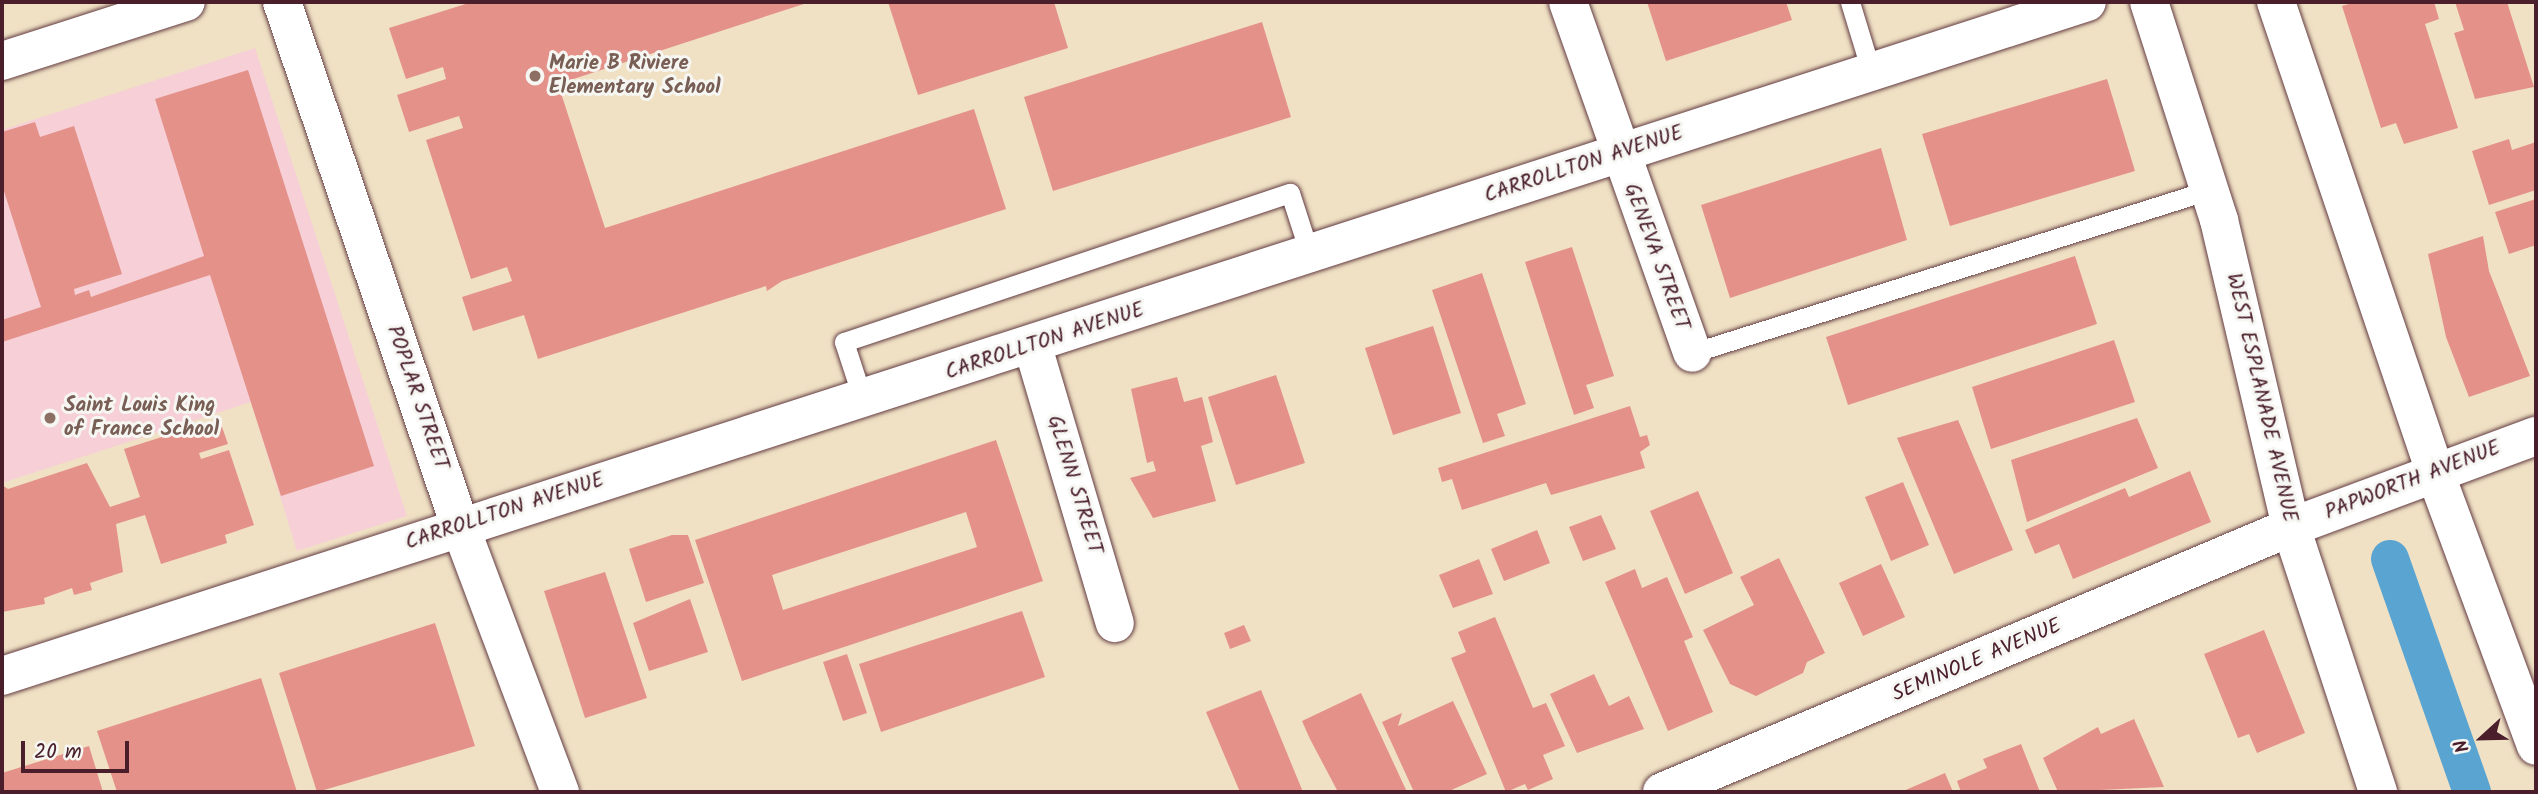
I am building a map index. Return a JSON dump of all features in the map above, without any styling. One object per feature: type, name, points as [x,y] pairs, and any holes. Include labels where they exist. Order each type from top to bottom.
[{"type":"street","points":[[2,61],[186,2]]},
{"type":"street","name":"POPLAR STREET","points":[[282,2],[460,526],[560,792]]},
{"type":"street","name":"GENEVA STREET","points":[[1568,2],[1618,153],[1692,353]]},
{"type":"street","name":"CARROLLTON AVENUE","points":[[2,676],[460,526],[1033,346],[2087,2]]},
{"type":"street","name":"WEST ESPLANADE AVENUE","points":[[2149,2],[2209,190],[2291,527],[2378,792]]},
{"type":"street","points":[[2276,2],[2434,470],[2536,746]]},
{"type":"street","name":"GLENN STREET","points":[[1033,346],[1115,623]]},
{"type":"street","name":"PAPWORTH AVENUE","points":[[2291,527],[2434,470],[2536,436]]},
{"type":"street","name":"SEMINOLE AVENUE","points":[[1662,792],[2291,527]]},
{"type":"lane","points":[[1850,2],[1871,71]]},
{"type":"lane","points":[[1692,353],[2209,190]]},
{"type":"lane","points":[[863,400],[844,342],[1290,193],[1310,255]]},
{"type":"shaded area","points":[[255,48],[407,516],[297,551],[251,402],[2,483],[2,130]]},
{"type":"building","points":[[472,2],[810,2],[558,84],[605,228],[974,109],[1006,209],[782,281],[767,291],[766,286],[538,359],[524,315],[473,331],[462,297],[512,281],[507,267],[471,279],[426,140],[463,128],[459,116],[409,132],[397,95],[446,79],[443,67],[406,79],[389,28]]},
{"type":"building","points":[[888,2],[1054,2],[1068,48],[918,95]]},
{"type":"building","points":[[1647,2],[1786,2],[1792,20],[1666,61]]},
{"type":"building","points":[[2356,2],[2434,2],[2439,19],[2425,24],[2458,128],[2404,144],[2396,123],[2381,128],[2342,6]]},
{"type":"building","points":[[2455,2],[2507,2],[2534,87],[2475,99],[2454,33],[2464,30]]},
{"type":"building","points":[[1262,22],[1291,117],[1053,191],[1024,97]]},
{"type":"building","points":[[248,70],[374,466],[281,496],[210,275],[2,342],[2,320],[41,307],[2,185],[2,132],[35,122],[40,137],[74,126],[122,274],[74,289],[75,295],[89,290],[91,297],[204,256],[155,99]]},
{"type":"building","points":[[2107,79],[2135,171],[1950,226],[1922,134]]},
{"type":"building","points":[[2509,139],[2512,150],[2536,142],[2536,190],[2489,205],[2472,151]]},
{"type":"building","points":[[1881,148],[1907,240],[1730,298],[1701,205]]},
{"type":"building","points":[[2536,199],[2536,245],[2509,254],[2495,212]]},
{"type":"building","points":[[2483,236],[2489,271],[2530,376],[2469,397],[2446,337],[2428,254]]},
{"type":"building","points":[[1572,247],[1614,376],[1586,385],[1594,408],[1574,415],[1525,262]]},
{"type":"building","points":[[2075,256],[2097,324],[1848,405],[1826,337]]},
{"type":"building","points":[[1482,273],[1526,404],[1497,414],[1505,436],[1483,443],[1432,290]]},
{"type":"building","points":[[1433,326],[1461,413],[1393,435],[1365,348]]},
{"type":"building","points":[[2114,340],[2135,402],[1991,449],[1972,387]]},
{"type":"building","points":[[1276,375],[1305,463],[1236,485],[1208,397]]},
{"type":"building","points":[[1177,377],[1184,402],[1202,397],[1213,442],[1201,446],[1216,501],[1153,518],[1130,478],[1156,471],[1153,461],[1147,463],[1131,389]]},
{"type":"building","points":[[1630,406],[1640,437],[1647,435],[1650,445],[1640,452],[1645,468],[1551,495],[1546,483],[1462,510],[1452,479],[1442,482],[1438,468]]},
{"type":"building","points":[[2137,418],[2158,468],[2027,522],[2011,460]]},
{"type":"building","points":[[1958,420],[2013,550],[1954,574],[1897,438]]},
{"type":"building","points":[[222,427],[228,444],[199,453],[201,459],[229,450],[254,525],[225,535],[227,543],[161,564],[145,515],[116,524],[123,572],[90,583],[92,590],[74,595],[72,588],[44,598],[45,604],[2,612],[2,485],[8,489],[87,463],[110,507],[140,497],[124,449],[190,428],[193,436]]},
{"type":"building","points":[[996,440],[1043,581],[742,681],[695,540]],"holes":[[[966,512],[977,547],[783,610],[772,575]]]},
{"type":"building","points":[[2190,471],[2211,522],[2073,579],[2059,544],[2035,554],[2025,530],[2125,488],[2129,497]]},
{"type":"building","points":[[1903,482],[1929,545],[1891,561],[1865,497]]},
{"type":"building","points":[[1698,491],[1733,573],[1685,594],[1650,511]]},
{"type":"building","points":[[1601,515],[1616,549],[1583,561],[1569,527]]},
{"type":"building","points":[[1537,530],[1550,563],[1504,581],[1491,549]]},
{"type":"building","points":[[672,535],[688,535],[704,583],[646,602],[629,549]]},
{"type":"building","points":[[1779,558],[1825,653],[1807,662],[1803,673],[1756,696],[1730,684],[1703,630],[1754,605],[1740,577]]},
{"type":"building","points":[[1479,559],[1493,594],[1453,608],[1439,575]]},
{"type":"building","points":[[1881,564],[1905,617],[1863,636],[1839,583]]},
{"type":"building","points":[[1635,569],[1642,588],[1667,577],[1693,637],[1684,641],[1713,712],[1668,731],[1605,582]]},
{"type":"building","points":[[605,572],[647,698],[585,718],[544,591]]},
{"type":"building","points":[[690,599],[708,652],[649,671],[633,623]]},
{"type":"building","points":[[1022,611],[1045,677],[881,732],[859,664]]},
{"type":"building","points":[[1495,617],[1533,708],[1546,703],[1565,746],[1543,755],[1553,779],[1528,790],[1525,784],[1506,792],[1451,658],[1466,652],[1458,632]]},
{"type":"building","points":[[435,623],[475,746],[317,792],[279,673]]},
{"type":"building","points":[[1244,625],[1251,641],[1230,649],[1224,633]]},
{"type":"building","points":[[2264,630],[2305,733],[2257,753],[2249,734],[2238,738],[2204,654]]},
{"type":"building","points":[[847,654],[867,713],[843,721],[823,662]]},
{"type":"building","points":[[1594,674],[1609,706],[1629,696],[1644,729],[1577,753],[1550,694]]},
{"type":"building","points":[[261,678],[297,792],[117,792],[97,731]]},
{"type":"building","points":[[1261,690],[1303,792],[1240,792],[1206,712]]},
{"type":"building","points":[[1361,693],[1407,792],[1338,792],[1310,739],[1302,721]]},
{"type":"building","points":[[1453,701],[1487,774],[1447,792],[1414,792],[1382,722],[1402,713],[1398,726]]},
{"type":"building","points":[[2134,719],[2164,787],[2058,792],[2043,758],[2098,727],[2101,734]]},
{"type":"building","points":[[2021,744],[2040,792],[1961,792],[1957,781],[1987,768],[1983,759]]},
{"type":"building","points":[[89,746],[103,792],[2,792],[2,773]]},
{"type":"building","points":[[1945,773],[1953,792],[1901,792]]},
{"type":"waterway","points":[[2390,559],[2472,792]]},
{"type":"place","name":"Marie B Riviere Elementary School","points":[[535,76]]},
{"type":"place","name":"Saint Louis King of France School","points":[[50,418]]}]
